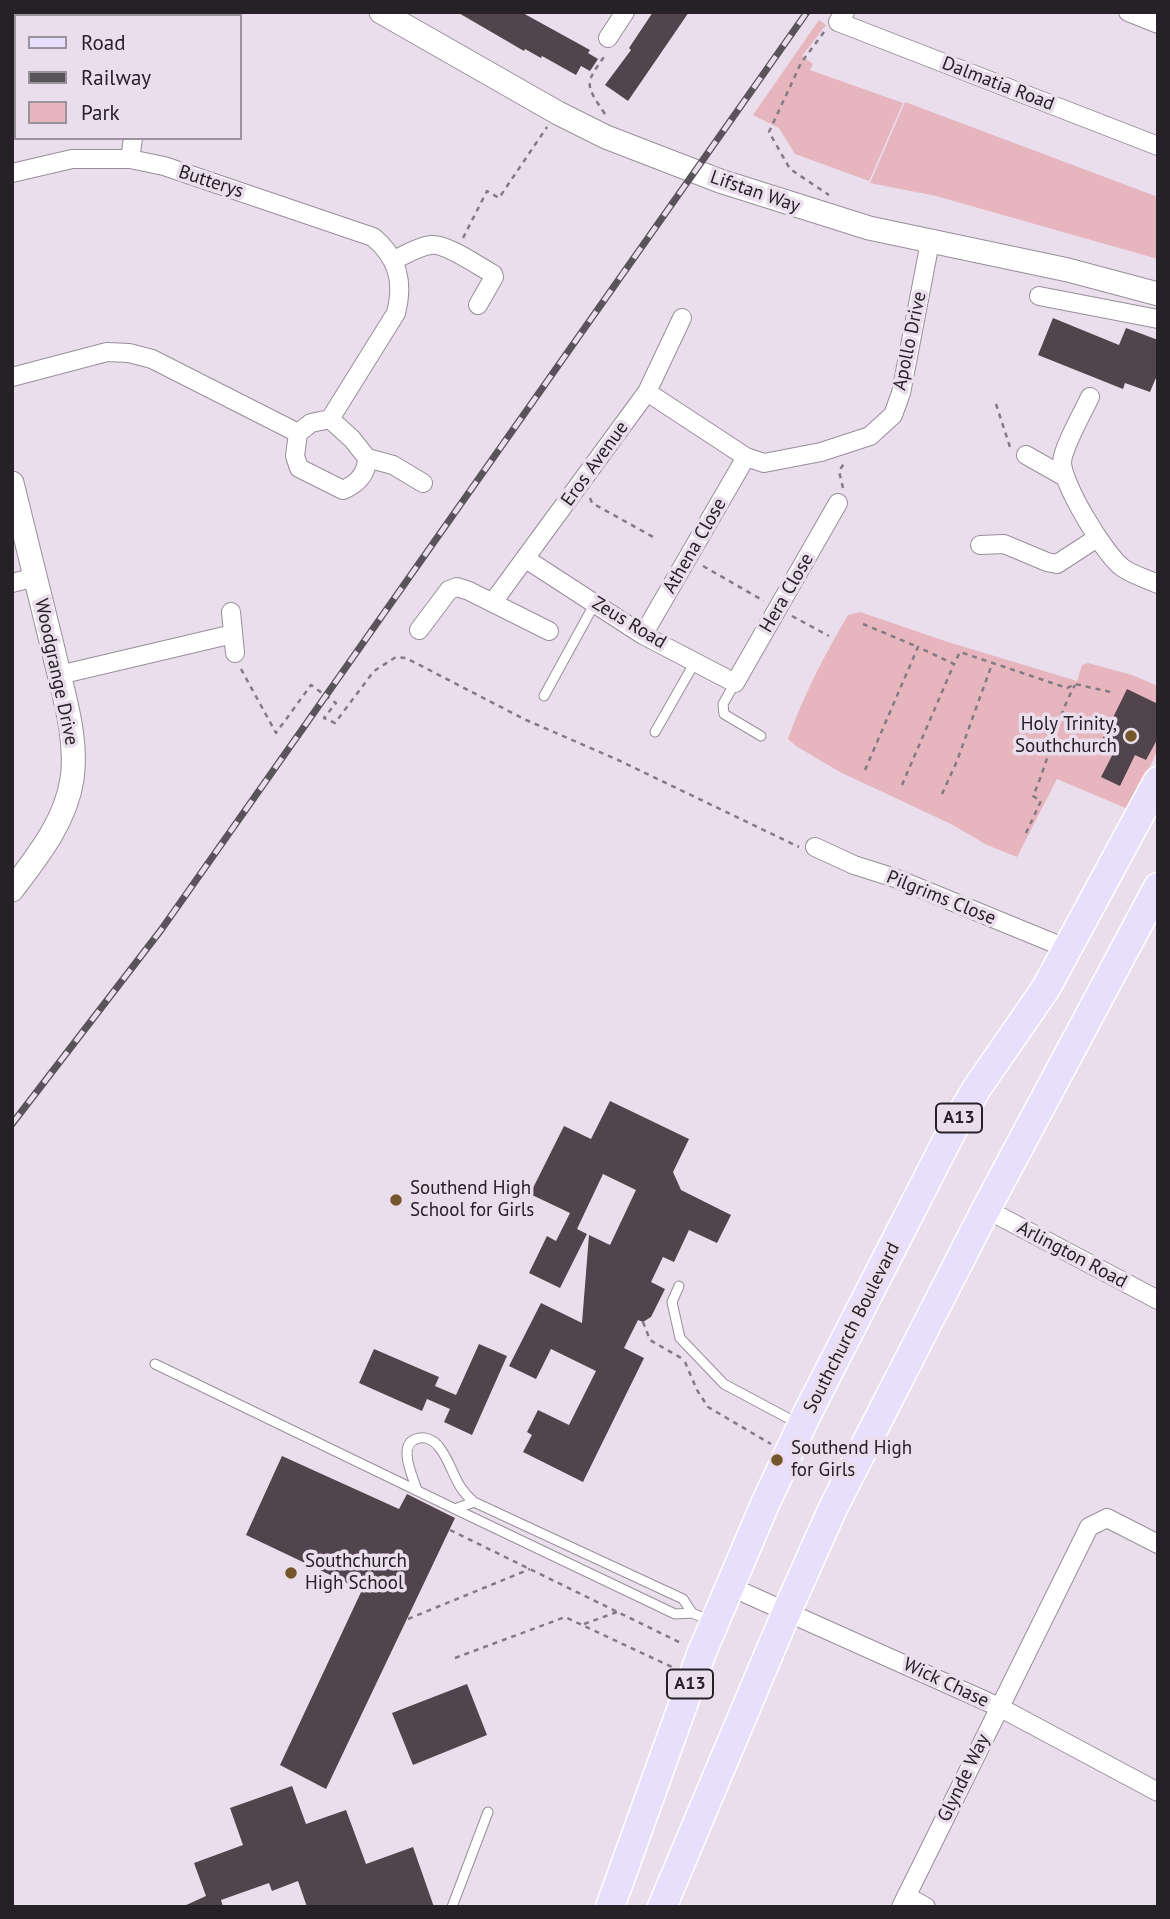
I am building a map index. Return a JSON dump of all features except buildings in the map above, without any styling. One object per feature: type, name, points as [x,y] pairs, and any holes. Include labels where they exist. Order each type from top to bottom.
[{"type":"main road","name":"Southchurch Boulevard","points":[[610,1907],[698,1665],[704,1618],[729,1586],[802,1426],[955,1125],[977,1088],[1046,988],[1154,798]]},
{"type":"main road","points":[[662,1907],[787,1611],[834,1508],[985,1209],[1158,887]]},
{"type":"street","name":"Lifstan Way","points":[[381,12],[558,113],[606,137],[720,181],[842,221],[1068,270],[1158,294]]},
{"type":"street","points":[[608,38],[625,12]]},
{"type":"street","points":[[1128,12],[1158,24]]},
{"type":"street","name":"Dalmatia Road","points":[[841,17],[1158,146]]},
{"type":"street","points":[[130,159],[134,140]]},
{"type":"street","name":"Butterys","points":[[12,173],[72,159],[130,159],[164,166],[361,231],[386,248],[394,260]]},
{"type":"street","name":"Apollo Drive","points":[[647,392],[746,457],[764,463],[821,452],[870,436],[893,415],[901,393],[930,242]]},
{"type":"street","points":[[367,458],[367,467],[360,480],[343,490],[332,487],[299,468],[295,456],[298,433],[311,423],[330,419],[396,313],[399,290],[394,260],[435,244],[455,253],[493,274],[494,277],[478,305]]},
{"type":"street","points":[[1039,296],[1158,319]]},
{"type":"street","name":"Eros Avenue","points":[[493,602],[647,392],[682,318]]},
{"type":"street","points":[[12,377],[107,352],[129,353],[152,359],[298,433]]},
{"type":"street","points":[[1090,397],[1062,458],[1063,476],[1097,538],[1114,560],[1124,568],[1158,584]]},
{"type":"street","points":[[330,419],[352,439],[367,458],[393,465],[423,482]]},
{"type":"street","points":[[1026,455],[1063,476]]},
{"type":"street","name":"Athena Close","points":[[643,635],[746,457]]},
{"type":"street","name":"Woodgrange Drive","points":[[12,482],[72,736],[72,780],[64,807],[54,830],[12,890]]},
{"type":"street","name":"Hera Close","points":[[735,682],[838,503]]},
{"type":"street","points":[[979,545],[1004,544],[1057,564],[1097,538]]},
{"type":"street","name":"Zeus Road","points":[[526,559],[643,635],[735,682]]},
{"type":"street","points":[[12,583],[36,577]]},
{"type":"street","points":[[419,630],[449,590],[457,587],[549,631]]},
{"type":"street","points":[[231,612],[235,653]]},
{"type":"street","points":[[59,675],[233,634]]},
{"type":"street","name":"Pilgrims Close","points":[[815,847],[853,865],[895,878],[1068,949]]},
{"type":"street","name":"Arlington Road","points":[[985,1209],[1158,1300]]},
{"type":"street","name":"Glynde Way","points":[[904,1901],[1089,1527],[1107,1518],[1158,1544]]},
{"type":"street","name":"Wick Chase","points":[[729,1586],[999,1707],[1158,1792]]},
{"type":"street","points":[[904,1901],[926,1907]]},
{"type":"lane","points":[[544,696],[595,603]]},
{"type":"lane","points":[[655,732],[695,662]]},
{"type":"lane","points":[[735,682],[723,704],[724,714],[761,736]]},
{"type":"lane","points":[[679,1286],[672,1302],[680,1338],[724,1384],[802,1426]]},
{"type":"lane","points":[[155,1364],[675,1614],[704,1618]]},
{"type":"lane","points":[[417,1490],[407,1448],[412,1441],[420,1438],[430,1440],[438,1446],[462,1492],[474,1502],[683,1599],[704,1618]]},
{"type":"lane","points":[[456,1509],[474,1502]]},
{"type":"lane","points":[[452,1907],[488,1812]]},
{"type":"path","points":[[830,195],[790,169],[769,132],[801,63],[825,31],[841,17]]},
{"type":"path","points":[[606,137],[613,122],[590,91],[588,84],[614,41],[608,38]]},
{"type":"path","points":[[455,253],[487,191],[499,198],[547,127]]},
{"type":"path","points":[[996,404],[1009,446],[1026,455]]},
{"type":"path","points":[[838,503],[844,491],[839,471],[846,458],[844,444]]},
{"type":"path","points":[[582,481],[592,503],[655,538]]},
{"type":"path","points":[[688,558],[829,636]]},
{"type":"path","points":[[863,624],[954,664]]},
{"type":"path","points":[[865,770],[918,647]]},
{"type":"path","points":[[902,785],[960,652],[1066,688],[1076,684],[1115,692]]},
{"type":"path","points":[[235,653],[235,658],[276,733],[311,685],[336,703],[324,718],[335,723],[374,671],[396,657],[406,658],[526,720],[618,760],[797,847],[815,847]]},
{"type":"path","points":[[942,794],[961,751],[993,663]]},
{"type":"path","points":[[1026,833],[1041,801],[1033,796],[1045,769],[1068,698],[1076,684]]},
{"type":"path","points":[[643,1322],[650,1340],[684,1360],[708,1407],[789,1453]]},
{"type":"path","points":[[450,1530],[617,1612],[698,1665]]},
{"type":"path","points":[[408,1619],[530,1569]]},
{"type":"path","points":[[582,1625],[617,1612]]},
{"type":"path","points":[[455,1658],[565,1617],[698,1665]]},
{"type":"green space","points":[[819,20],[826,25],[802,56],[813,64],[810,70],[903,103],[869,181],[795,154],[779,128],[753,115]]},
{"type":"green space","points":[[905,102],[1158,197],[1158,259],[936,196],[870,183]]},
{"type":"green space","points":[[860,612],[1077,681],[1082,665],[1088,663],[1132,675],[1158,686],[1158,749],[1130,810],[1057,779],[1017,857],[987,845],[953,825],[840,772],[796,746],[788,739],[808,691],[848,615]]},
{"type":"railway","points":[[12,1124],[161,930],[807,12]]},
{"type":"place","name":"Holy Trinity, Southchurch","points":[[1131,736]]},
{"type":"place","name":"Southend High School for Girls","points":[[396,1200]]},
{"type":"place","name":"Southend High for Girls","points":[[777,1460]]},
{"type":"place","name":"Southchurch High School","points":[[291,1573]]}]
